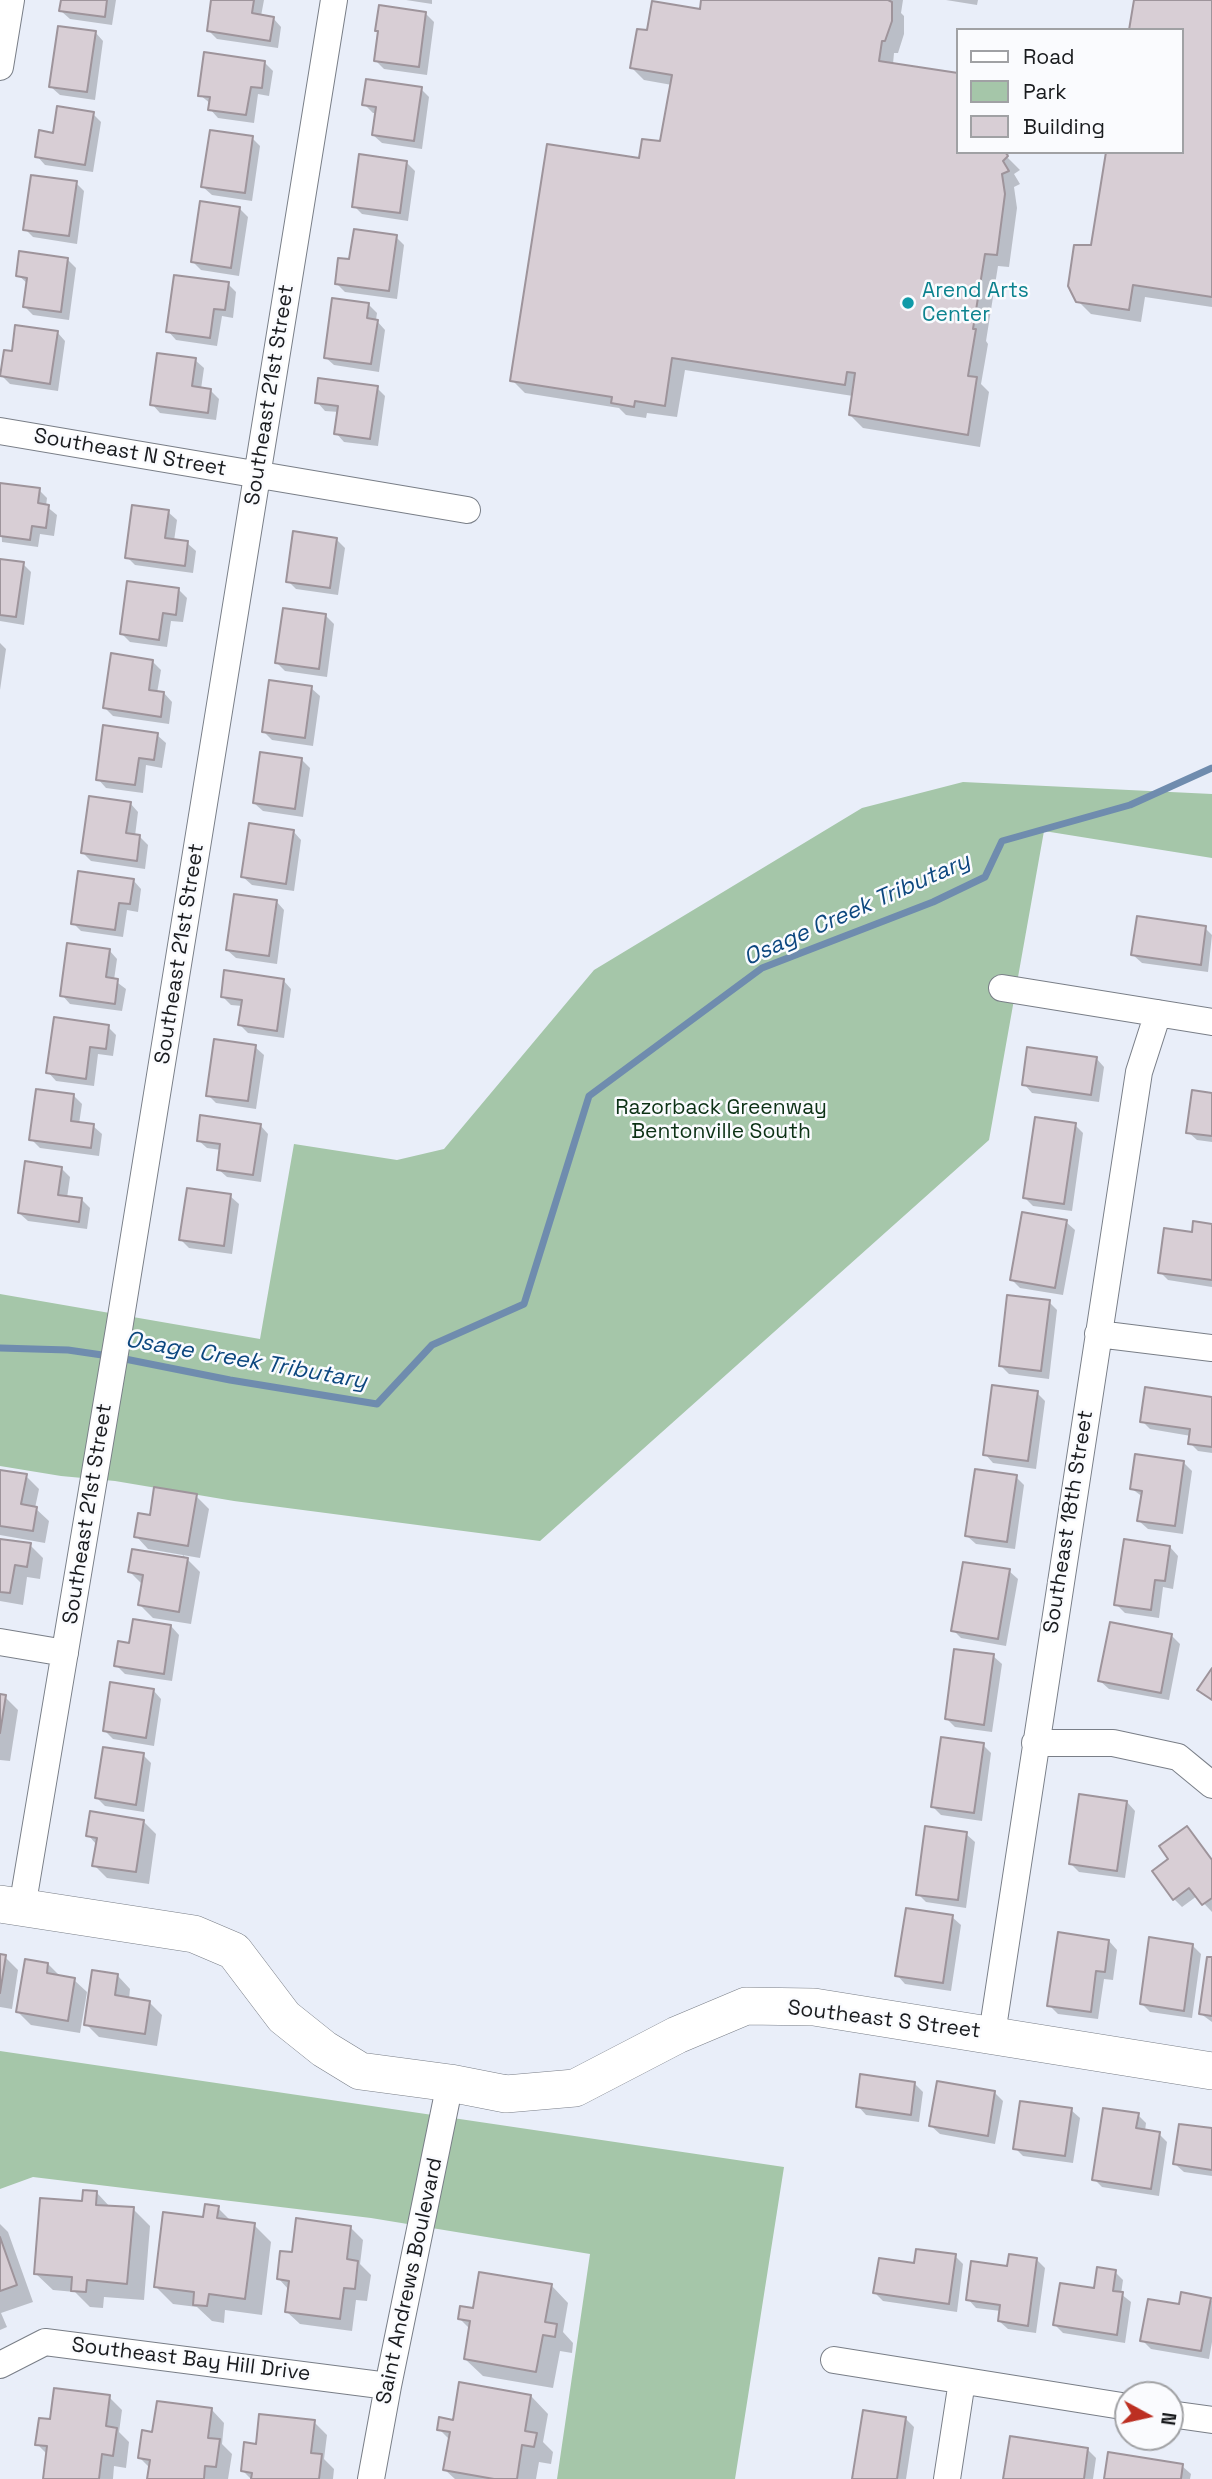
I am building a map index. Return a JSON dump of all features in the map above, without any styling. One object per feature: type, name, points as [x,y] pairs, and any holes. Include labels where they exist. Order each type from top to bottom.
[{"type":"street","points":[[0,66],[11,0]]},
{"type":"street","name":"Southeast 21st Street","points":[[11,1906],[65,1653],[334,0]]},
{"type":"street","name":"Southeast N Street","points":[[0,431],[467,510]]},
{"type":"street","points":[[1002,988],[1212,1022]]},
{"type":"street","name":"Southeast 18th Street","points":[[992,2034],[1139,1072],[1158,1013]]},
{"type":"street","points":[[1098,1334],[1212,1348]]},
{"type":"street","points":[[0,1642],[65,1653]]},
{"type":"street","points":[[1035,1743],[1113,1743],[1178,1757],[1212,1785]]},
{"type":"street","name":"Southeast S Street","points":[[11,1906],[194,1934],[234,1951],[284,2017],[324,2049],[360,2071],[450,2083],[506,2094],[575,2088],[677,2035],[746,2006],[814,2007],[1212,2071]]},
{"type":"street","name":"Saint Andrews Boulevard","points":[[371,2479],[450,2083]]},
{"type":"street","name":"Southeast Bay Hill Drive","points":[[0,2365],[45,2342],[388,2386]]},
{"type":"street","points":[[834,2360],[1114,2405]]},
{"type":"street","points":[[947,2479],[962,2381]]},
{"type":"street","points":[[1184,2416],[1212,2420]]},
{"type":"green space","name":"Razorback Greenway Bentonville South","points":[[963,782],[1212,794],[1212,858],[1044,831],[989,1140],[540,1541],[234,1501],[115,1481],[0,1466],[0,1294],[260,1339],[294,1144],[397,1160],[444,1149],[594,970],[862,808]]},
{"type":"green space","points":[[0,2051],[784,2167],[735,2479],[557,2479],[590,2254],[371,2218],[33,2177],[0,2189]]},
{"type":"building","points":[[61,0],[107,0],[105,17],[59,11]]},
{"type":"building","points":[[211,0],[254,0],[252,13],[274,17],[270,41],[207,31]]},
{"type":"building","points":[[701,0],[888,0],[892,2],[892,21],[885,41],[882,41],[879,61],[956,73],[956,154],[1006,154],[1008,156],[1003,161],[1009,171],[1002,174],[1005,194],[997,255],[985,254],[973,329],[976,329],[968,376],[977,377],[968,435],[849,415],[855,373],[847,372],[845,385],[672,358],[665,406],[635,401],[634,407],[611,403],[612,397],[510,381],[547,144],[639,158],[642,139],[660,141],[672,75],[630,68],[637,29],[647,30],[652,1],[700,9]]},
{"type":"building","points":[[1134,0],[1212,0],[1212,297],[1133,285],[1129,310],[1076,302],[1068,286],[1074,245],[1091,245],[1106,154],[1184,154],[1184,28],[1129,28]]},
{"type":"building","points":[[379,5],[426,12],[419,67],[374,61]]},
{"type":"building","points":[[58,26],[96,31],[87,92],[49,87]]},
{"type":"building","points":[[204,52],[265,61],[262,88],[251,87],[246,115],[208,110],[210,97],[198,96]]},
{"type":"building","points":[[366,79],[422,87],[414,141],[372,135],[376,107],[362,105]]},
{"type":"building","points":[[57,106],[94,112],[85,165],[35,157],[39,130],[53,133]]},
{"type":"building","points":[[210,130],[253,136],[245,193],[201,187]]},
{"type":"building","points":[[359,154],[407,161],[400,213],[352,207]]},
{"type":"building","points":[[31,175],[77,181],[69,236],[23,230]]},
{"type":"building","points":[[200,201],[240,207],[231,268],[191,262]]},
{"type":"building","points":[[354,229],[397,235],[389,291],[335,284],[338,258],[349,259]]},
{"type":"building","points":[[19,251],[68,258],[61,312],[23,307],[27,278],[16,276]]},
{"type":"building","points":[[174,275],[229,282],[225,310],[214,309],[210,338],[166,332]]},
{"type":"building","points":[[332,298],[369,303],[367,318],[378,320],[371,364],[324,358]]},
{"type":"building","points":[[15,325],[58,331],[50,384],[0,376],[4,350],[12,351]]},
{"type":"building","points":[[157,353],[196,358],[192,386],[211,389],[208,413],[150,405]]},
{"type":"building","points":[[318,378],[378,386],[370,439],[334,434],[338,406],[315,403]]},
{"type":"building","points":[[0,483],[40,488],[38,503],[49,505],[46,528],[32,526],[30,540],[0,536]]},
{"type":"building","points":[[132,505],[169,510],[165,538],[188,541],[185,566],[125,558]]},
{"type":"building","points":[[293,531],[337,538],[330,588],[286,582]]},
{"type":"building","points":[[0,559],[24,562],[16,617],[0,615]]},
{"type":"building","points":[[127,581],[179,588],[176,615],[163,613],[159,640],[120,634]]},
{"type":"building","points":[[283,608],[326,614],[319,669],[275,663]]},
{"type":"building","points":[[111,653],[153,660],[149,690],[164,692],[161,717],[103,708]]},
{"type":"building","points":[[269,680],[312,686],[305,738],[262,732]]},
{"type":"building","points":[[103,725],[158,733],[154,760],[139,758],[135,785],[96,780]]},
{"type":"building","points":[[260,752],[302,758],[295,809],[253,803]]},
{"type":"building","points":[[89,796],[131,802],[126,833],[140,835],[137,861],[81,853]]},
{"type":"building","points":[[249,823],[294,830],[286,884],[241,877]]},
{"type":"building","points":[[78,871],[134,879],[130,904],[119,903],[115,930],[71,924]]},
{"type":"building","points":[[234,894],[277,900],[269,956],[226,950]]},
{"type":"building","points":[[1137,916],[1206,926],[1201,965],[1131,955]]},
{"type":"building","points":[[67,943],[110,949],[106,977],[118,979],[115,1004],[60,996]]},
{"type":"building","points":[[224,970],[284,979],[277,1031],[238,1025],[242,1000],[221,997]]},
{"type":"building","points":[[54,1017],[109,1025],[106,1049],[90,1047],[86,1079],[46,1073]]},
{"type":"building","points":[[214,1039],[256,1045],[248,1101],[206,1096]]},
{"type":"building","points":[[1027,1047],[1097,1057],[1091,1095],[1022,1085]]},
{"type":"building","points":[[36,1089],[74,1094],[71,1121],[94,1124],[91,1148],[29,1140]]},
{"type":"building","points":[[1192,1090],[1212,1093],[1212,1136],[1186,1133]]},
{"type":"building","points":[[200,1115],[261,1124],[253,1175],[217,1170],[220,1144],[197,1141]]},
{"type":"building","points":[[1035,1117],[1076,1123],[1064,1204],[1023,1198]]},
{"type":"building","points":[[25,1161],[62,1167],[58,1195],[82,1198],[79,1222],[18,1213]]},
{"type":"building","points":[[187,1188],[231,1194],[224,1246],[179,1240]]},
{"type":"building","points":[[1022,1212],[1067,1220],[1055,1288],[1010,1280]]},
{"type":"building","points":[[1193,1221],[1212,1224],[1212,1280],[1158,1273],[1164,1228],[1192,1232]]},
{"type":"building","points":[[1007,1295],[1050,1300],[1041,1371],[999,1366]]},
{"type":"building","points":[[992,1385],[1038,1391],[1028,1461],[983,1455]]},
{"type":"building","points":[[1145,1387],[1212,1397],[1212,1447],[1188,1444],[1190,1429],[1140,1422]]},
{"type":"building","points":[[1135,1454],[1184,1461],[1175,1526],[1137,1521],[1142,1491],[1130,1489]]},
{"type":"building","points":[[975,1469],[1017,1475],[1007,1542],[965,1536]]},
{"type":"building","points":[[0,1470],[27,1474],[21,1504],[37,1507],[33,1531],[0,1526]]},
{"type":"building","points":[[154,1487],[197,1494],[188,1546],[134,1537],[138,1513],[150,1515]]},
{"type":"building","points":[[0,1539],[31,1543],[27,1567],[15,1565],[10,1593],[0,1592]]},
{"type":"building","points":[[1124,1539],[1170,1546],[1165,1581],[1155,1580],[1151,1610],[1114,1605]]},
{"type":"building","points":[[132,1549],[188,1558],[179,1612],[138,1605],[143,1575],[128,1572]]},
{"type":"building","points":[[963,1562],[1010,1569],[998,1639],[951,1631]]},
{"type":"building","points":[[133,1619],[171,1625],[164,1674],[114,1666],[118,1641],[129,1643]]},
{"type":"building","points":[[1110,1622],[1172,1634],[1161,1693],[1098,1681]]},
{"type":"building","points":[[954,1649],[994,1654],[984,1725],[945,1719]]},
{"type":"building","points":[[1212,1668],[1212,1700],[1197,1690]]},
{"type":"building","points":[[110,1682],[154,1689],[146,1738],[103,1731]]},
{"type":"building","points":[[0,1694],[6,1695],[0,1733]]},
{"type":"building","points":[[941,1737],[984,1743],[974,1813],[931,1807]]},
{"type":"building","points":[[103,1747],[144,1753],[136,1805],[95,1798]]},
{"type":"building","points":[[1079,1794],[1127,1801],[1117,1871],[1069,1864]]},
{"type":"building","points":[[90,1811],[144,1820],[136,1872],[92,1866],[97,1838],[86,1836]]},
{"type":"building","points":[[925,1826],[967,1832],[958,1900],[916,1895]]},
{"type":"building","points":[[1187,1826],[1212,1860],[1212,1898],[1202,1905],[1189,1888],[1173,1900],[1152,1871],[1168,1859],[1159,1846]]},
{"type":"building","points":[[906,1908],[953,1915],[943,1983],[895,1976]]},
{"type":"building","points":[[1058,1932],[1109,1940],[1105,1972],[1096,1971],[1091,2012],[1047,2006]]},
{"type":"building","points":[[1149,1937],[1193,1944],[1184,2011],[1140,2004]]},
{"type":"building","points":[[0,1954],[6,1955],[0,1993]]},
{"type":"building","points":[[1207,1957],[1212,1957],[1212,2016],[1199,2014]]},
{"type":"building","points":[[25,1959],[48,1963],[47,1973],[75,1978],[68,2021],[16,2012]]},
{"type":"building","points":[[92,1970],[118,1974],[115,1995],[150,2001],[145,2034],[84,2025]]},
{"type":"building","points":[[860,2074],[915,2082],[911,2115],[856,2107]]},
{"type":"building","points":[[937,2081],[995,2091],[988,2136],[929,2126]]},
{"type":"building","points":[[1020,2101],[1072,2108],[1065,2156],[1013,2149]]},
{"type":"building","points":[[1103,2108],[1139,2113],[1136,2128],[1160,2132],[1151,2189],[1092,2180]]},
{"type":"building","points":[[1179,2124],[1212,2128],[1212,2170],[1173,2164]]},
{"type":"building","points":[[83,2190],[97,2191],[96,2205],[134,2207],[127,2284],[87,2280],[86,2292],[71,2291],[72,2277],[34,2274],[40,2198],[82,2201]]},
{"type":"building","points":[[205,2204],[219,2206],[217,2218],[255,2223],[245,2299],[209,2294],[207,2306],[193,2305],[194,2292],[154,2287],[163,2212],[203,2217]]},
{"type":"building","points":[[296,2218],[351,2226],[347,2259],[358,2261],[355,2289],[344,2288],[340,2319],[285,2312],[289,2281],[277,2279],[280,2251],[292,2252]]},
{"type":"building","points":[[0,2237],[17,2285],[0,2291]]},
{"type":"building","points":[[916,2249],[956,2254],[949,2304],[873,2293],[879,2258],[914,2263]]},
{"type":"building","points":[[1009,2254],[1037,2258],[1028,2326],[998,2321],[1000,2305],[966,2300],[971,2261],[1007,2266]]},
{"type":"building","points":[[1097,2267],[1116,2270],[1113,2291],[1123,2292],[1117,2335],[1053,2325],[1060,2283],[1094,2288]]},
{"type":"building","points":[[479,2272],[552,2284],[545,2322],[557,2324],[555,2337],[543,2335],[536,2372],[464,2359],[470,2321],[458,2319],[460,2306],[473,2308]]},
{"type":"building","points":[[1181,2292],[1211,2298],[1201,2351],[1140,2341],[1148,2299],[1179,2304]]},
{"type":"building","points":[[459,2382],[531,2395],[525,2431],[537,2433],[534,2447],[522,2445],[517,2479],[494,2479],[443,2470],[450,2432],[437,2430],[439,2417],[453,2420]]},
{"type":"building","points":[[54,2388],[110,2395],[106,2426],[117,2428],[113,2456],[102,2454],[99,2479],[43,2479],[47,2446],[35,2445],[39,2418],[50,2419]]},
{"type":"building","points":[[157,2401],[212,2408],[208,2438],[220,2439],[216,2467],[205,2466],[204,2479],[147,2479],[150,2460],[138,2458],[142,2430],[152,2432]]},
{"type":"building","points":[[863,2410],[906,2417],[897,2479],[852,2479]]},
{"type":"building","points":[[259,2414],[315,2420],[311,2453],[322,2454],[319,2479],[251,2479],[252,2473],[241,2471],[244,2442],[256,2444]]},
{"type":"building","points":[[1010,2436],[1088,2448],[1084,2479],[1003,2479]]},
{"type":"building","points":[[1108,2452],[1183,2464],[1181,2479],[1104,2479]]},
{"type":"waterway","name":"Osage Creek Tributary","points":[[120,1358],[230,1380],[377,1404],[432,1345],[524,1304],[589,1096],[762,968],[933,902],[985,877],[1002,841],[1130,805],[1212,768]]},
{"type":"waterway","name":"Osage Creek Tributary","points":[[0,1348],[68,1350],[109,1356]]},
{"type":"place","name":"Arend Arts Center","points":[[908,303]]}]
